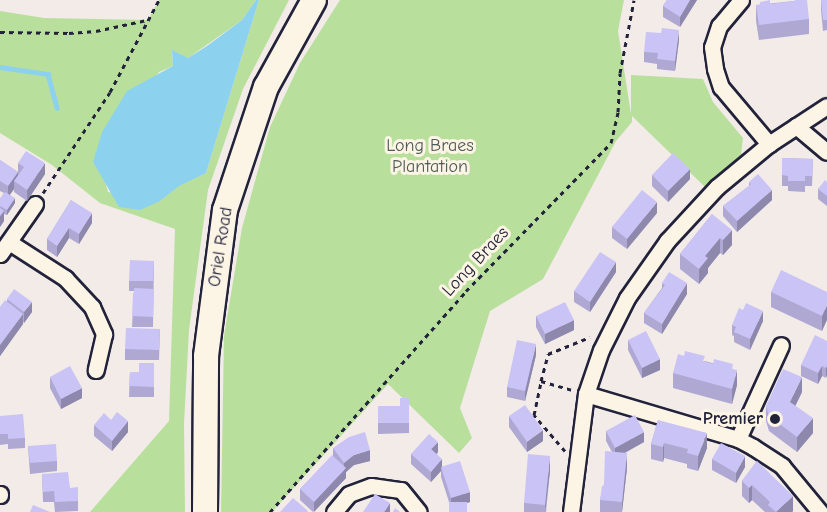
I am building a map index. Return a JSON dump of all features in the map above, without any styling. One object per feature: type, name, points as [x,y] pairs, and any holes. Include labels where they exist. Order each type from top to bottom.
[{"type":"main road","name":"Oriel Road","points":[[205,512],[206,356],[225,210],[266,87],[314,0]]},
{"type":"street","points":[[741,0],[719,26],[712,47],[715,69],[721,87],[769,144]]},
{"type":"street","points":[[571,512],[575,463],[586,394],[627,298],[667,241],[717,187],[769,144],[827,106]]},
{"type":"street","points":[[796,126],[827,152]]},
{"type":"street","points":[[35,204],[4,248],[65,278],[92,307],[104,334],[96,370]]},
{"type":"street","points":[[738,439],[782,345]]},
{"type":"street","points":[[586,394],[738,439],[782,466],[820,512]]},
{"type":"street","points":[[334,512],[349,494],[372,486],[401,490],[419,512]]},
{"type":"path","points":[[35,204],[75,148],[110,92],[159,0]]},
{"type":"path","name":"Long Braes","points":[[270,512],[466,291],[610,143],[618,112],[620,73],[634,0]]},
{"type":"path","points":[[0,32],[96,31],[148,20]]},
{"type":"path","points":[[575,463],[534,415],[548,354],[612,329]]},
{"type":"path","points":[[541,381],[586,394]]},
{"type":"green space","points":[[159,0],[256,0],[242,20],[188,58],[172,51],[173,66],[159,72],[93,162],[104,178],[108,192],[160,201],[178,186],[206,173],[259,0],[289,0],[243,89],[208,190],[189,330],[184,424],[185,512],[90,512],[169,421],[175,229],[100,203],[52,165],[0,133],[0,11],[44,18],[148,20]]},
{"type":"green space","name":"Long Braes Plantation","points":[[340,0],[624,0],[618,31],[631,114],[631,75],[703,79],[713,102],[743,138],[741,155],[705,187],[632,116],[632,122],[616,141],[543,279],[490,311],[460,408],[472,438],[459,453],[388,384],[272,512],[221,512],[224,336],[242,228],[270,127],[300,63]]},
{"type":"water","points":[[256,0],[259,0],[206,173],[179,186],[160,201],[140,210],[119,207],[93,162],[102,132],[127,91],[173,66],[172,50],[188,58],[207,46],[242,20]]},
{"type":"building","points":[[667,0],[690,0],[680,17],[663,6]]},
{"type":"building","points":[[770,0],[770,4],[807,0],[809,19],[759,25],[756,5]]},
{"type":"building","points":[[821,0],[827,0],[827,20],[823,20]]},
{"type":"building","points":[[662,28],[679,30],[675,61],[657,59],[658,53],[644,52],[646,32],[661,33]]},
{"type":"building","points":[[26,151],[45,163],[27,190],[14,181],[24,167],[18,163]]},
{"type":"building","points":[[673,153],[690,169],[668,191],[652,175]]},
{"type":"building","points":[[782,158],[813,159],[812,176],[805,176],[805,181],[788,181],[788,176],[782,175]]},
{"type":"building","points":[[0,160],[18,172],[8,186],[0,181]]},
{"type":"building","points":[[758,174],[772,190],[737,221],[723,206],[751,184],[749,182]]},
{"type":"building","points":[[825,180],[827,182],[827,196],[818,189]]},
{"type":"building","points":[[642,190],[657,202],[627,239],[612,227]]},
{"type":"building","points":[[5,192],[15,198],[7,210],[0,206],[0,199]]},
{"type":"building","points":[[71,200],[92,213],[79,234],[69,228],[57,246],[47,239]]},
{"type":"building","points":[[712,214],[732,230],[723,240],[720,238],[705,256],[708,258],[699,269],[680,254]]},
{"type":"building","points":[[600,252],[616,262],[590,302],[574,291]]},
{"type":"building","points":[[130,260],[154,261],[153,281],[129,281]]},
{"type":"building","points":[[781,270],[827,292],[827,305],[822,316],[771,292]]},
{"type":"building","points":[[669,272],[687,283],[662,324],[644,313],[665,285],[662,283]]},
{"type":"building","points":[[134,288],[154,289],[154,293],[134,293]]},
{"type":"building","points":[[14,289],[32,302],[24,312],[7,299]]},
{"type":"building","points":[[133,293],[154,293],[153,317],[132,316]]},
{"type":"building","points":[[5,300],[23,314],[0,345],[0,307]]},
{"type":"building","points":[[565,302],[574,320],[545,334],[536,316]]},
{"type":"building","points":[[746,303],[763,311],[750,339],[734,332],[736,327],[732,325],[739,308],[743,310]]},
{"type":"building","points":[[126,328],[160,329],[159,350],[125,349]]},
{"type":"building","points":[[646,331],[660,359],[642,368],[628,340]]},
{"type":"building","points":[[815,335],[827,341],[827,365],[826,368],[822,366],[818,373],[801,365]]},
{"type":"building","points":[[517,340],[536,344],[525,391],[507,387]]},
{"type":"building","points":[[685,351],[705,356],[703,361],[713,364],[714,359],[733,364],[732,369],[737,370],[732,389],[673,373],[678,354],[684,356]]},
{"type":"building","points":[[139,363],[154,363],[154,387],[129,386],[130,372],[139,372]]},
{"type":"building","points":[[70,366],[82,388],[61,399],[50,377]]},
{"type":"building","points":[[783,369],[802,377],[790,402],[813,418],[797,437],[769,416],[766,406]]},
{"type":"building","points":[[400,398],[409,398],[409,423],[378,423],[378,406],[400,406]]},
{"type":"building","points":[[525,405],[543,430],[527,442],[509,416]]},
{"type":"building","points":[[117,412],[128,421],[112,441],[94,425],[104,413],[111,420]]},
{"type":"building","points":[[23,414],[25,438],[8,439],[8,434],[0,434],[0,416]]},
{"type":"building","points":[[635,415],[644,432],[615,448],[606,431]]},
{"type":"building","points":[[658,420],[707,433],[698,456],[687,453],[688,449],[664,443],[663,447],[651,444]]},
{"type":"building","points":[[365,432],[370,450],[354,455],[344,463],[333,448],[349,437]]},
{"type":"building","points":[[429,434],[438,442],[431,449],[442,459],[431,472],[411,454]]},
{"type":"building","points":[[721,443],[745,456],[736,473],[712,459]]},
{"type":"building","points":[[56,444],[57,461],[30,463],[28,446]]},
{"type":"building","points":[[605,451],[627,453],[622,502],[600,500],[602,486],[604,486]]},
{"type":"building","points":[[528,454],[550,456],[545,505],[524,503]]},
{"type":"building","points":[[332,455],[346,468],[314,502],[300,489]]},
{"type":"building","points":[[460,461],[470,492],[451,498],[441,467]]},
{"type":"building","points":[[757,461],[793,496],[776,512],[768,505],[770,502],[752,485],[749,488],[742,481]]},
{"type":"building","points":[[68,472],[70,488],[78,487],[78,501],[55,502],[54,491],[43,492],[42,474]]},
{"type":"building","points":[[375,494],[390,503],[384,512],[363,512]]},
{"type":"building","points":[[293,498],[308,511],[280,512]]},
{"type":"building","points":[[449,502],[467,502],[467,512],[449,512]]},
{"type":"building","points":[[33,505],[50,512],[30,512]]},
{"type":"waterway","points":[[0,67],[48,74],[57,108]]},
{"type":"place","name":"Premier","points":[[775,419]]}]
